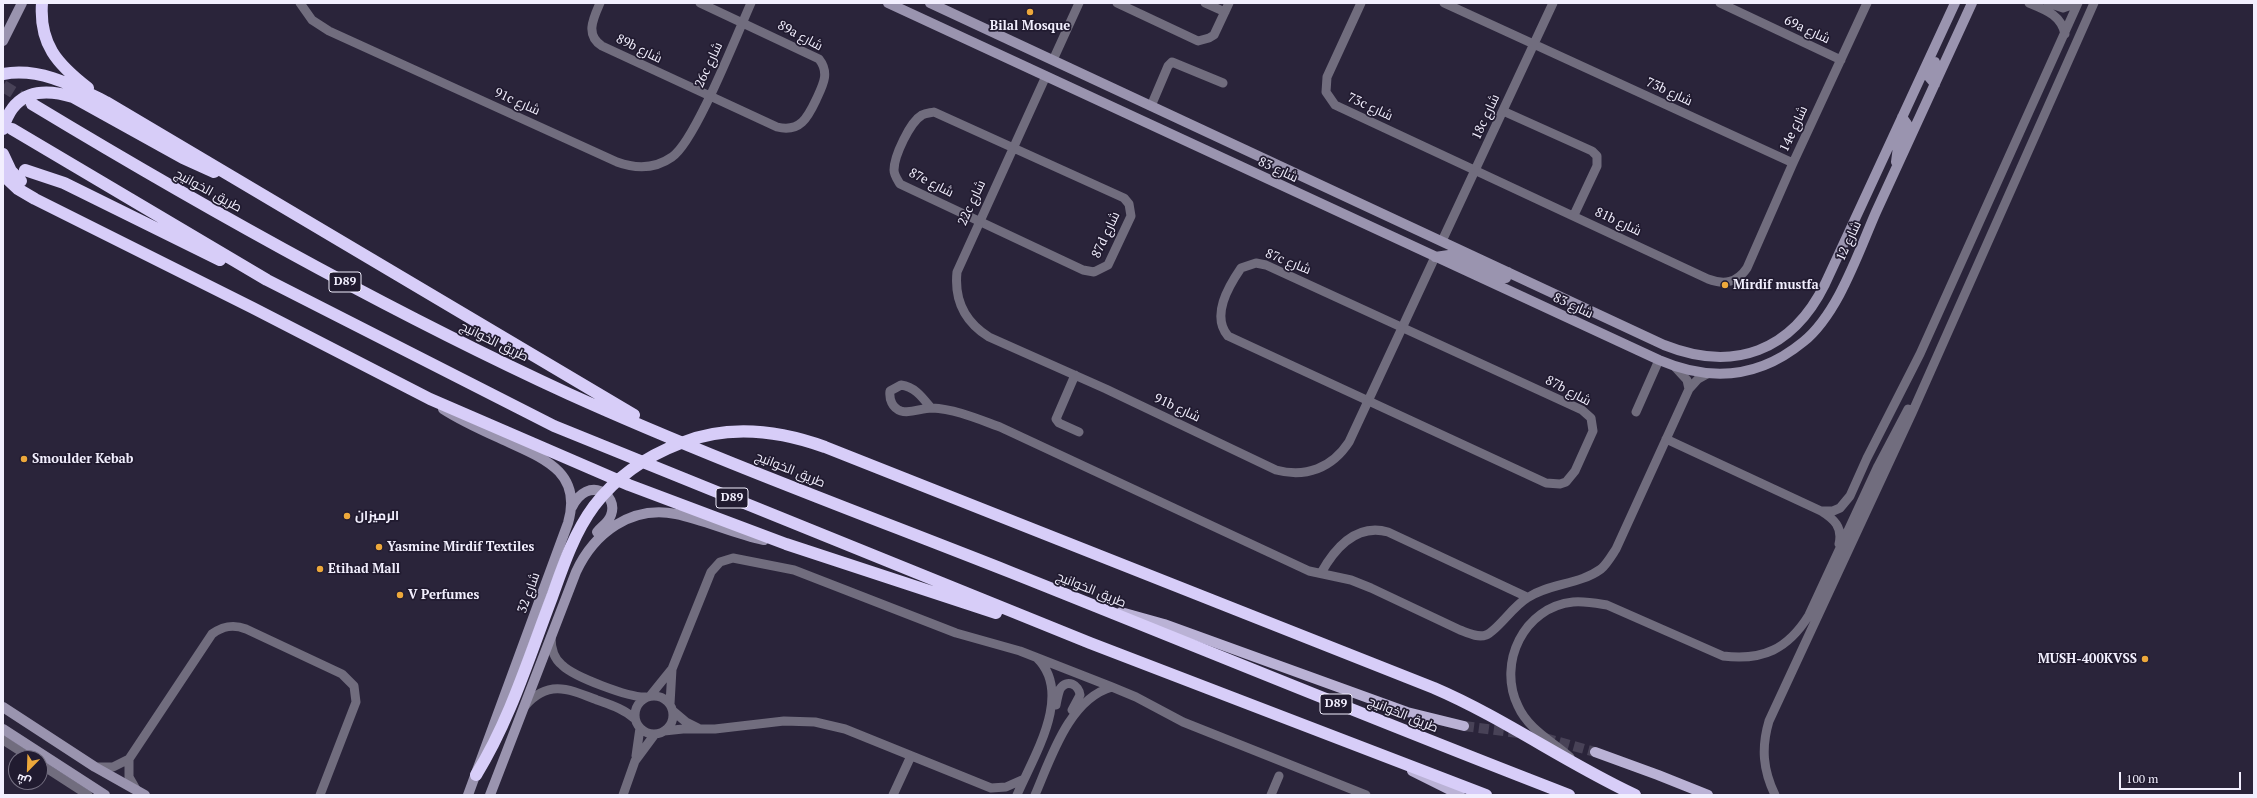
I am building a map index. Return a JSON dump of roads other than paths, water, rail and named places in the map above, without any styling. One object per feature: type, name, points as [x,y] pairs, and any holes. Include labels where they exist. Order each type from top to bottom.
[{"type":"highway","points":[[42,3],[43,32],[55,57],[64,68],[106,102]]},
{"type":"highway","points":[[3,74],[27,72],[41,75],[74,87],[106,102],[671,437]]},
{"type":"highway","points":[[8,129],[9,113],[16,103],[28,96],[54,91],[73,97],[183,158],[228,178],[241,181]]},
{"type":"highway","name":"طريق الخوانيج","points":[[32,104],[154,178],[280,248],[428,325],[555,387],[671,437],[1104,610],[1187,645],[1569,795]]},
{"type":"highway","name":"D89","points":[[8,129],[267,280],[554,426],[1090,643],[1385,758],[1486,795]]},
{"type":"highway","points":[[3,154],[11,171],[23,184],[80,214],[106,233]]},
{"type":"highway","points":[[25,170],[64,183],[199,250],[267,280]]},
{"type":"highway","points":[[3,175],[18,189],[35,199],[106,233],[430,399],[629,485],[786,544],[1090,643]]},
{"type":"highway","points":[[476,775],[496,738],[525,668],[571,547],[581,526],[599,501],[626,473],[666,448],[710,434],[734,431],[765,432],[803,439],[1434,688],[1510,725],[1583,769],[1635,795]]},
{"type":"main road","points":[[1104,610],[1164,624],[1407,712],[1464,726]]},
{"type":"main road","points":[[1595,752],[1658,774],[1708,795]]},
{"type":"main road","points":[[1385,758],[1460,795]]},
{"type":"street","points":[[3,40],[22,3]]},
{"type":"street","name":"91c شارع","points":[[300,3],[312,20],[329,31],[628,166],[650,167],[662,163],[673,157],[689,137]]},
{"type":"street","name":"89b شارع","points":[[600,3],[591,27],[593,36],[598,44],[708,97]]},
{"type":"street","points":[[700,3],[743,22]]},
{"type":"street","name":"26c شارع","points":[[689,137],[751,3]]},
{"type":"street","name":"شارع 83","points":[[888,3],[1659,360]]},
{"type":"street","name":"شارع 83","points":[[930,3],[1664,345]]},
{"type":"street","points":[[1052,60],[1079,3]]},
{"type":"street","points":[[1117,3],[1198,40],[1204,40],[1214,35],[1229,3]]},
{"type":"street","points":[[1205,3],[1225,12]]},
{"type":"street","name":"73c شارع","points":[[1361,3],[1327,77],[1326,92],[1329,99],[1342,108],[1475,171]]},
{"type":"street","points":[[1444,3],[1534,44]]},
{"type":"street","name":"18c شارع","points":[[1442,241],[1553,3]]},
{"type":"street","name":"69a شارع","points":[[1720,3],[1841,60]]},
{"type":"street","name":"14e شارع","points":[[1747,268],[1793,163],[1867,3]]},
{"type":"street","name":"شارع 12","points":[[1664,345],[1700,356],[1737,356],[1773,343],[1802,320],[1817,300],[1825,284],[1955,3]]},
{"type":"street","points":[[2030,3],[2057,17],[2061,22],[2064,34]]},
{"type":"street","points":[[2048,3],[2063,8],[2078,3]]},
{"type":"street","points":[[1821,511],[1833,511],[1840,508],[1850,496],[1867,458],[1920,354],[2078,3]]},
{"type":"street","points":[[1775,795],[1763,760],[1763,748],[1769,721],[1922,388],[2094,3]]},
{"type":"street","name":"شارع 12","points":[[1659,360],[1675,367],[1707,374],[1736,373],[1766,365],[1794,349],[1811,335],[1824,319],[1834,303],[1972,5]]},
{"type":"street","points":[[1935,84],[1929,77],[1945,41],[1948,20]]},
{"type":"street","name":"89a شارع","points":[[708,97],[777,128],[787,129],[797,126],[806,120],[822,86],[825,69],[819,59],[743,22]]},
{"type":"street","name":"73b شارع","points":[[1534,44],[1793,163]]},
{"type":"street","points":[[1151,106],[1168,66],[1172,62],[1223,83]]},
{"type":"street","name":"22c شارع","points":[[989,337],[980,331],[964,315],[960,305],[956,283],[960,262],[978,220],[1046,76]]},
{"type":"street","name":"87e شارع","points":[[978,220],[900,184],[894,168],[902,143],[917,119],[922,115],[934,112],[1013,146]]},
{"type":"street","points":[[1503,112],[1592,151],[1597,156],[1597,166],[1574,215]]},
{"type":"street","points":[[1896,168],[1897,152],[1907,124],[1902,118]]},
{"type":"street","name":"87d شارع","points":[[978,220],[1088,272],[1104,269],[1111,261],[1131,216],[1131,208],[1127,201],[1013,146]]},
{"type":"street","name":"81b شارع","points":[[1475,171],[1574,215],[1715,282],[1730,282],[1743,274],[1747,268]]},
{"type":"street","points":[[1368,400],[1435,257],[1449,255],[1502,278],[1506,278],[1508,272]]},
{"type":"street","name":"87c شارع","points":[[1368,400],[1228,336],[1223,330],[1219,316],[1229,291],[1241,268],[1250,263],[1261,263],[1402,327]]},
{"type":"street","name":"87b شارع","points":[[1368,400],[1546,483],[1553,485],[1566,482],[1575,471],[1593,431],[1591,418],[1587,413],[1402,327]]},
{"type":"street","name":"91b شارع","points":[[989,337],[1075,375],[1276,470],[1286,472],[1307,472],[1327,465],[1336,459],[1349,442],[1368,400]]},
{"type":"street","points":[[1636,412],[1659,360]]},
{"type":"street","points":[[1675,367],[1682,373],[1689,389]]},
{"type":"street","points":[[931,408],[973,417],[1000,427],[1302,568],[1351,580],[1460,630],[1476,636],[1486,636],[1527,597],[1540,591],[1586,576],[1603,568],[1616,549],[1689,389],[1698,379],[1707,374]]},
{"type":"street","points":[[1075,375],[1056,419],[1059,423],[1079,432]]},
{"type":"street","points":[[1583,769],[1528,721],[1518,707],[1512,691],[1510,674],[1514,651],[1518,640],[1528,626],[1541,615],[1556,606],[1572,602],[1590,602],[1607,605],[1723,656],[1740,658],[1757,656],[1773,650],[1788,641],[1800,629],[1809,615],[1895,432],[1922,388]]},
{"type":"street","name":"شارع 32","points":[[430,399],[460,419],[551,463],[561,474],[569,487],[572,507],[566,530],[468,795]]},
{"type":"street","points":[[1666,439],[1821,511],[1837,524],[1840,540],[1837,555]]},
{"type":"street","points":[[490,795],[582,558],[592,537],[611,516],[612,505],[606,495],[596,490],[590,490],[579,495],[572,507]]},
{"type":"street","points":[[582,558],[591,545],[615,525],[629,518],[659,513],[675,514],[750,537],[786,544]]},
{"type":"street","points":[[1321,573],[1330,557],[1340,545],[1351,537],[1366,531],[1378,529],[1388,532],[1527,597]]},
{"type":"street","points":[[635,719],[638,704],[648,696],[672,669],[709,578],[720,562],[733,558],[784,567],[961,635],[1010,647],[1140,699],[1189,724],[1366,795]]},
{"type":"street","points":[[95,767],[113,767],[129,759],[212,634],[226,626],[240,627],[342,674],[354,686],[356,702],[320,795]]},
{"type":"street","points":[[551,636],[553,652],[559,662],[568,670],[629,695],[661,696],[686,722],[701,729]]},
{"type":"street","points":[[1036,657],[1048,673],[1052,685],[1051,704],[1046,730]]},
{"type":"street","points":[[664,732],[671,725],[672,669]]},
{"type":"street","points":[[1018,795],[1053,714],[1061,687],[1069,683],[1078,687],[1080,695],[1066,720],[1061,737]]},
{"type":"street","points":[[1035,795],[1061,737],[1072,718],[1087,700],[1097,692],[1112,687]]},
{"type":"street","points":[[524,707],[540,692],[562,688],[570,689],[617,707],[635,719],[640,728],[635,761],[623,795]]},
{"type":"street","points":[[3,707],[95,767],[141,793]]},
{"type":"street","points":[[640,728],[655,734],[701,729],[714,730],[784,721],[815,722],[845,730],[911,756],[991,788],[998,795]]},
{"type":"street","points":[[3,729],[105,795]]},
{"type":"street","points":[[635,761],[655,734]]},
{"type":"street","points":[[3,740],[19,750]]},
{"type":"street","points":[[893,795],[911,756]]},
{"type":"street","points":[[129,759],[129,777],[141,793]]},
{"type":"street","points":[[48,769],[88,795]]},
{"type":"street","points":[[1271,795],[1279,776]]},
{"type":"street","points":[[991,788],[1006,787],[1024,779]]},
{"type":"tunnel","points":[[3,86],[31,103]]},
{"type":"tunnel","points":[[1464,726],[1518,733]]},
{"type":"tunnel","points":[[1545,738],[1595,752]]},
{"type":"place","name":"Bilal Mosque","points":[[1030,12]]},
{"type":"place","name":"Mirdif mustfa","points":[[1725,285]]},
{"type":"place","name":"Smoulder Kebab","points":[[24,459]]},
{"type":"place","name":"الرميزان","points":[[347,516]]},
{"type":"place","name":"Yasmine Mirdif Textiles","points":[[379,547]]},
{"type":"place","name":"Etihad Mall","points":[[320,569]]},
{"type":"place","name":"V Perfumes","points":[[400,595]]},
{"type":"place","name":"MUSH-400KVSS","points":[[2145,659]]}]
